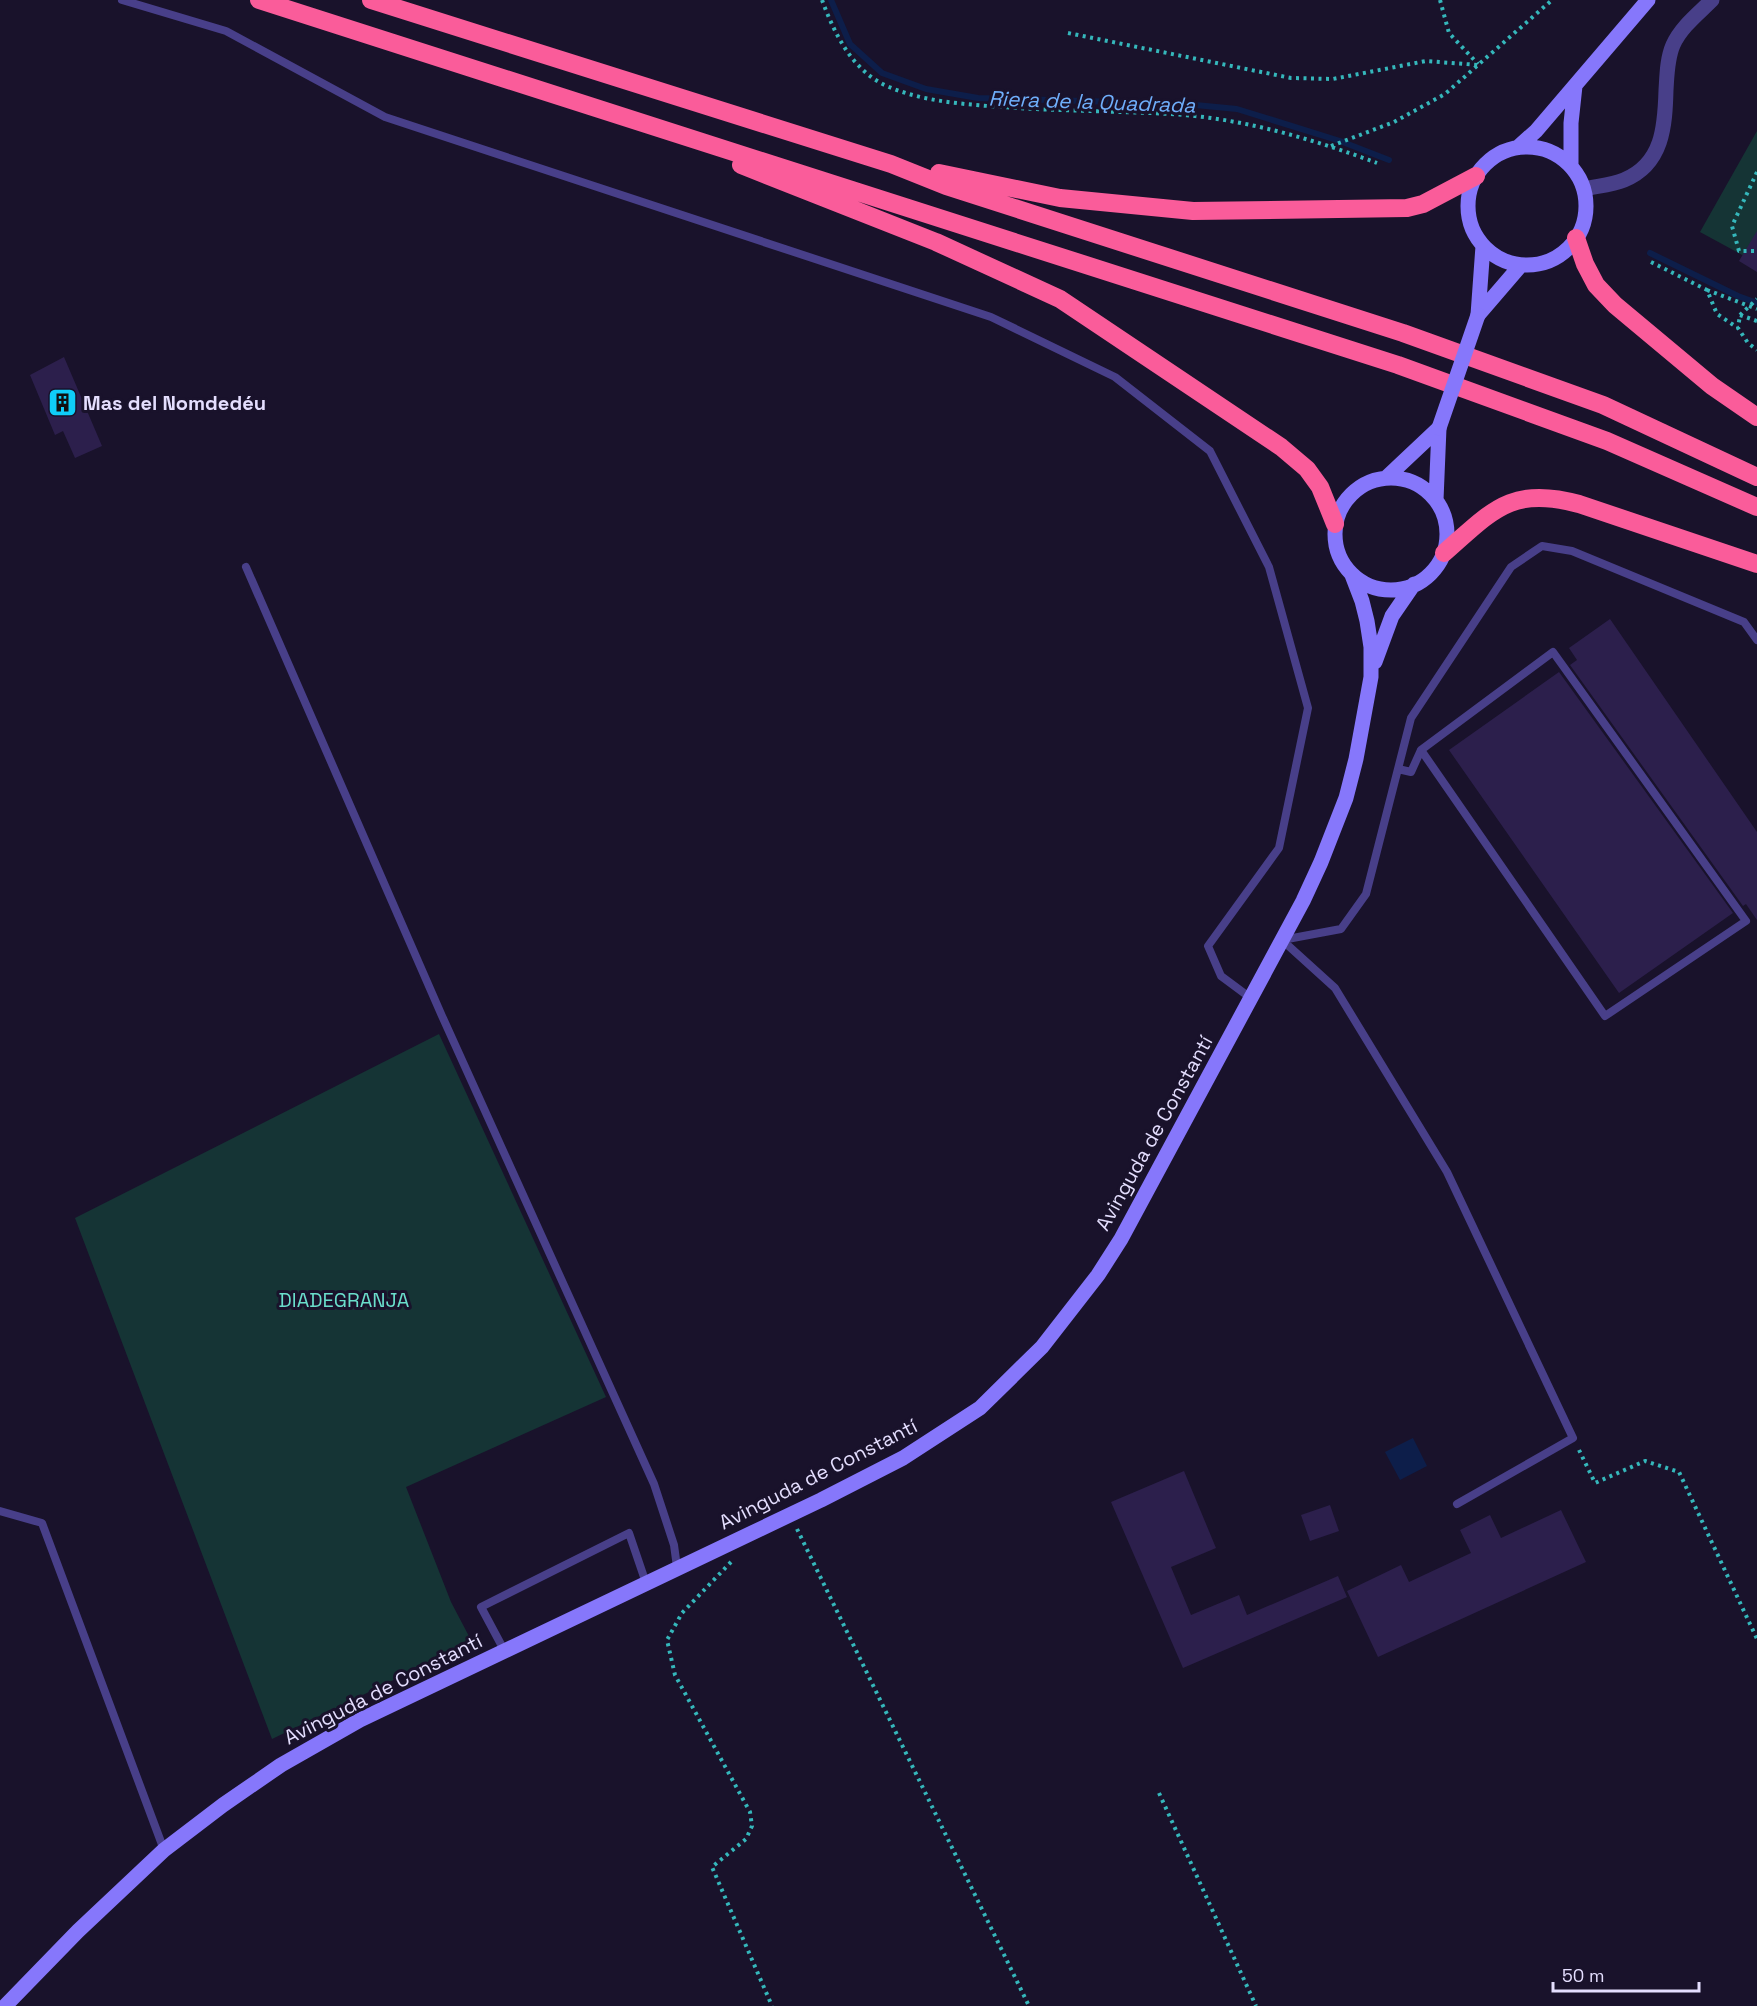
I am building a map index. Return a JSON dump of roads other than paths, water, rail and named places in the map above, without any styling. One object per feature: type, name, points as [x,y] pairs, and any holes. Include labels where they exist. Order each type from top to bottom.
[{"type":"highway","points":[[259,0],[1398,365],[1607,441],[1757,507]]},
{"type":"highway","points":[[371,0],[891,164],[946,186],[1403,333],[1604,405],[1757,477]]},
{"type":"highway","points":[[574,100],[936,242],[1060,299],[1281,447],[1307,470],[1320,487],[1335,524]]},
{"type":"highway","points":[[891,164],[1060,198],[1193,211],[1407,208],[1424,204],[1476,176]]},
{"type":"highway","points":[[1576,238],[1585,264],[1596,285],[1615,305],[1712,386],[1757,417]]},
{"type":"highway","points":[[1444,553],[1490,513],[1510,501],[1534,497],[1558,498],[1579,504],[1757,564]]},
{"type":"main road","points":[[1518,147],[1575,86],[1648,0]]},
{"type":"main road","points":[[1571,166],[1571,123],[1575,86]]},
{"type":"main road","points":[[1518,147],[1537,147],[1556,154],[1571,166],[1584,189],[1586,206],[1583,223],[1576,238],[1566,250],[1552,259],[1538,264],[1521,265],[1507,262],[1483,246],[1473,230],[1468,212],[1469,193],[1476,176],[1487,162],[1501,153],[1518,147]]},
{"type":"main road","points":[[1436,500],[1439,428],[1478,315],[1483,246]]},
{"type":"main road","points":[[1478,315],[1521,265]]},
{"type":"main road","points":[[1387,477],[1439,428]]},
{"type":"main road","points":[[1352,575],[1367,585],[1385,590],[1404,589],[1421,582],[1435,569],[1444,553],[1446,525],[1436,500],[1422,487],[1405,479],[1387,477],[1369,482],[1353,492],[1341,506],[1335,524],[1335,542],[1341,560],[1352,575],[1362,601],[1371,647],[1371,677]]},
{"type":"main road","points":[[1371,677],[1392,616],[1414,584]]},
{"type":"main road","name":"Avinguda de Constantí","points":[[2,2006],[164,1850],[281,1765],[360,1720],[903,1458],[980,1408],[1042,1347],[1098,1275],[1121,1239],[1252,999],[1321,862],[1346,798],[1356,759],[1371,677]]},
{"type":"street","points":[[1584,189],[1625,179],[1644,166],[1655,153],[1665,128],[1668,64],[1672,46],[1682,29],[1712,0]]},
{"type":"lane","points":[[122,0],[226,31],[385,117],[992,317],[1115,377],[1210,451],[1269,567],[1308,708],[1279,848],[1208,946],[1221,976],[1252,999]]},
{"type":"lane","points":[[1282,940],[1341,929],[1366,894],[1411,718],[1511,567],[1542,546],[1572,551],[1744,622],[1757,640]]},
{"type":"lane","points":[[246,567],[442,1016],[654,1484],[674,1545],[677,1567]]},
{"type":"lane","points":[[1398,769],[1411,772],[1421,750],[1553,652],[1746,921],[1605,1016],[1421,750]]},
{"type":"lane","points":[[1282,940],[1335,988],[1447,1172],[1574,1438],[1457,1504]]},
{"type":"lane","points":[[0,1511],[42,1523],[164,1850]]},
{"type":"lane","points":[[504,1650],[481,1607],[629,1533],[646,1583]]},
{"type":"water","points":[[1413,1438],[1427,1466],[1400,1480],[1385,1452]]},
{"type":"waterway","name":"Riera de la Quadrada","points":[[831,0],[850,44],[882,73],[926,89],[978,98],[1185,104],[1237,109],[1340,141],[1389,160]]},
{"type":"waterway","name":"Riera de la Quadrada","points":[[1650,253],[1757,303]]},
{"type":"place","name":"Mas del Nomdedéu","points":[[62,403]]},
{"type":"park label","name":"DIADEGRANJA","points":[[344,1300]]}]
